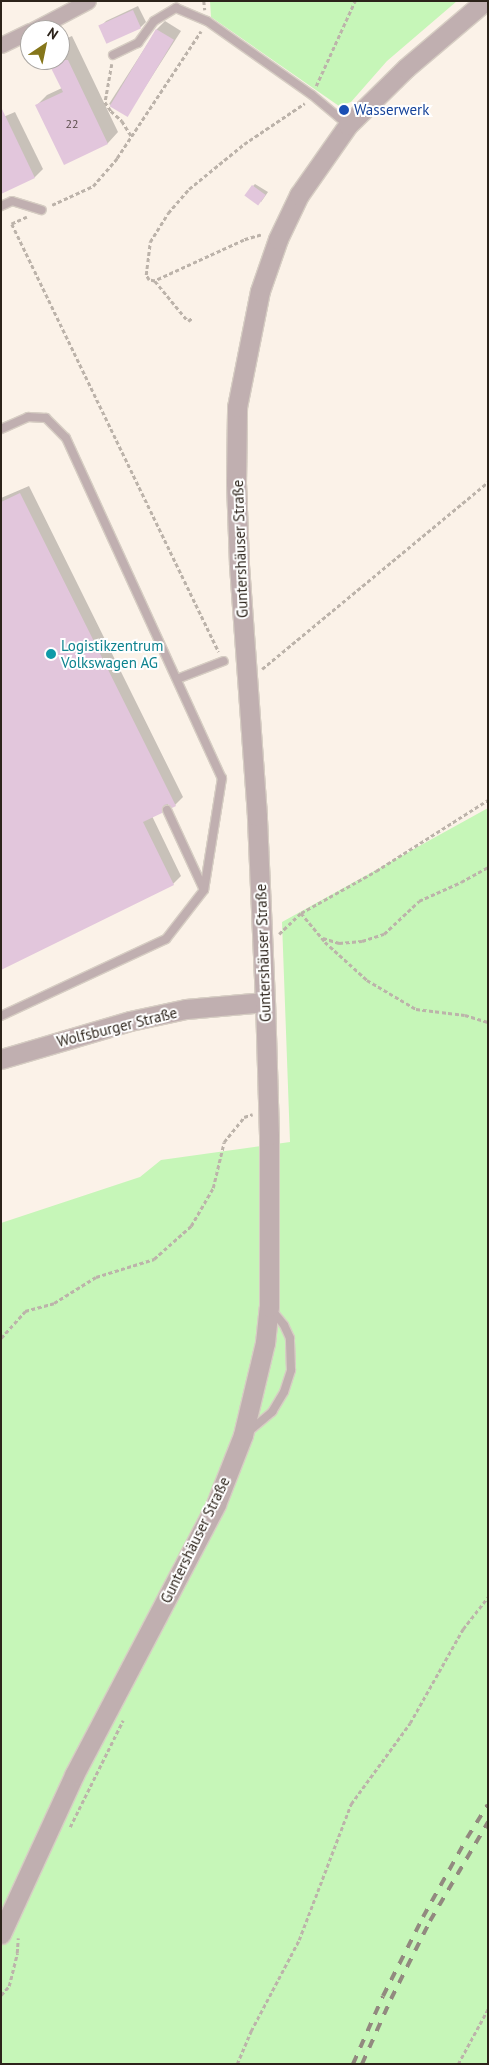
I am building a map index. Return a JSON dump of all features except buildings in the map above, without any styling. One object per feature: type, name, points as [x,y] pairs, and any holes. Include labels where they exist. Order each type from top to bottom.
[{"type":"street","points":[[52,20],[88,1]]},
{"type":"street","name":"Guntershäuser Straße","points":[[10,1932],[74,1775],[216,1504],[243,1435],[265,1343],[269,1307],[268,1108],[265,1002],[257,816],[246,671],[237,492],[237,406],[260,291],[278,239],[299,195],[348,125],[406,68],[485,1]]},
{"type":"street","points":[[1,45],[20,36]]},
{"type":"street","name":"Wolfsburger Straße","points":[[1,1059],[130,1021],[186,1009],[265,1002]]},
{"type":"lane","points":[[113,55],[138,44],[154,21],[176,8],[207,21],[312,94],[348,125]]},
{"type":"lane","points":[[1,206],[12,200],[42,210]]},
{"type":"lane","points":[[1,430],[28,417],[46,418],[66,438],[222,778],[204,890],[166,939],[1,1016]]},
{"type":"lane","points":[[177,679],[224,661]]},
{"type":"lane","points":[[167,810],[204,890]]},
{"type":"lane","points":[[243,1435],[272,1412],[284,1392],[291,1370],[290,1338],[284,1325],[269,1307]]},
{"type":"path","points":[[278,239],[267,234],[244,240],[155,281],[149,280],[146,275],[150,242],[168,213],[189,189],[244,144],[310,99],[355,1]]},
{"type":"path","points":[[207,21],[132,137],[93,186],[12,224],[224,661]]},
{"type":"path","points":[[113,55],[105,102],[132,137]]},
{"type":"path","points":[[155,281],[188,321],[192,318]]},
{"type":"path","points":[[246,671],[264,668],[488,482]]},
{"type":"path","points":[[277,937],[301,913],[376,871],[488,800]]},
{"type":"path","points":[[321,937],[339,943],[362,941],[384,934],[420,901],[488,867]]},
{"type":"path","points":[[301,913],[321,937],[367,980],[416,1009],[465,1016],[488,1022]]},
{"type":"path","points":[[1,1338],[25,1311],[54,1302],[96,1277],[154,1259],[191,1226],[213,1188],[224,1142],[244,1117],[268,1108]]},
{"type":"path","points":[[237,2064],[251,2031],[299,1940],[351,1804],[410,1723],[463,1629],[488,1597]]},
{"type":"path","points":[[69,1829],[125,1716]]},
{"type":"path","points":[[1,1995],[8,1986],[17,1953],[10,1932]]},
{"type":"path","points":[[458,2064],[488,2009]]},
{"type":"green space","points":[[210,1],[457,1],[387,61],[351,102],[339,106],[211,17]]},
{"type":"green space","points":[[488,808],[488,2064],[1,2064],[1,1223],[140,1177],[161,1160],[290,1142],[282,922]]},
{"type":"railway","points":[[353,2064],[383,1996],[423,1917],[467,1838],[488,1805]]},
{"type":"railway","points":[[362,2064],[391,1999],[430,1921],[488,1822]]},
{"type":"place","name":"Wasserwerk","points":[[344,110]]},
{"type":"place","name":"Logistikzentrum Volkswagen AG","points":[[51,654]]}]
